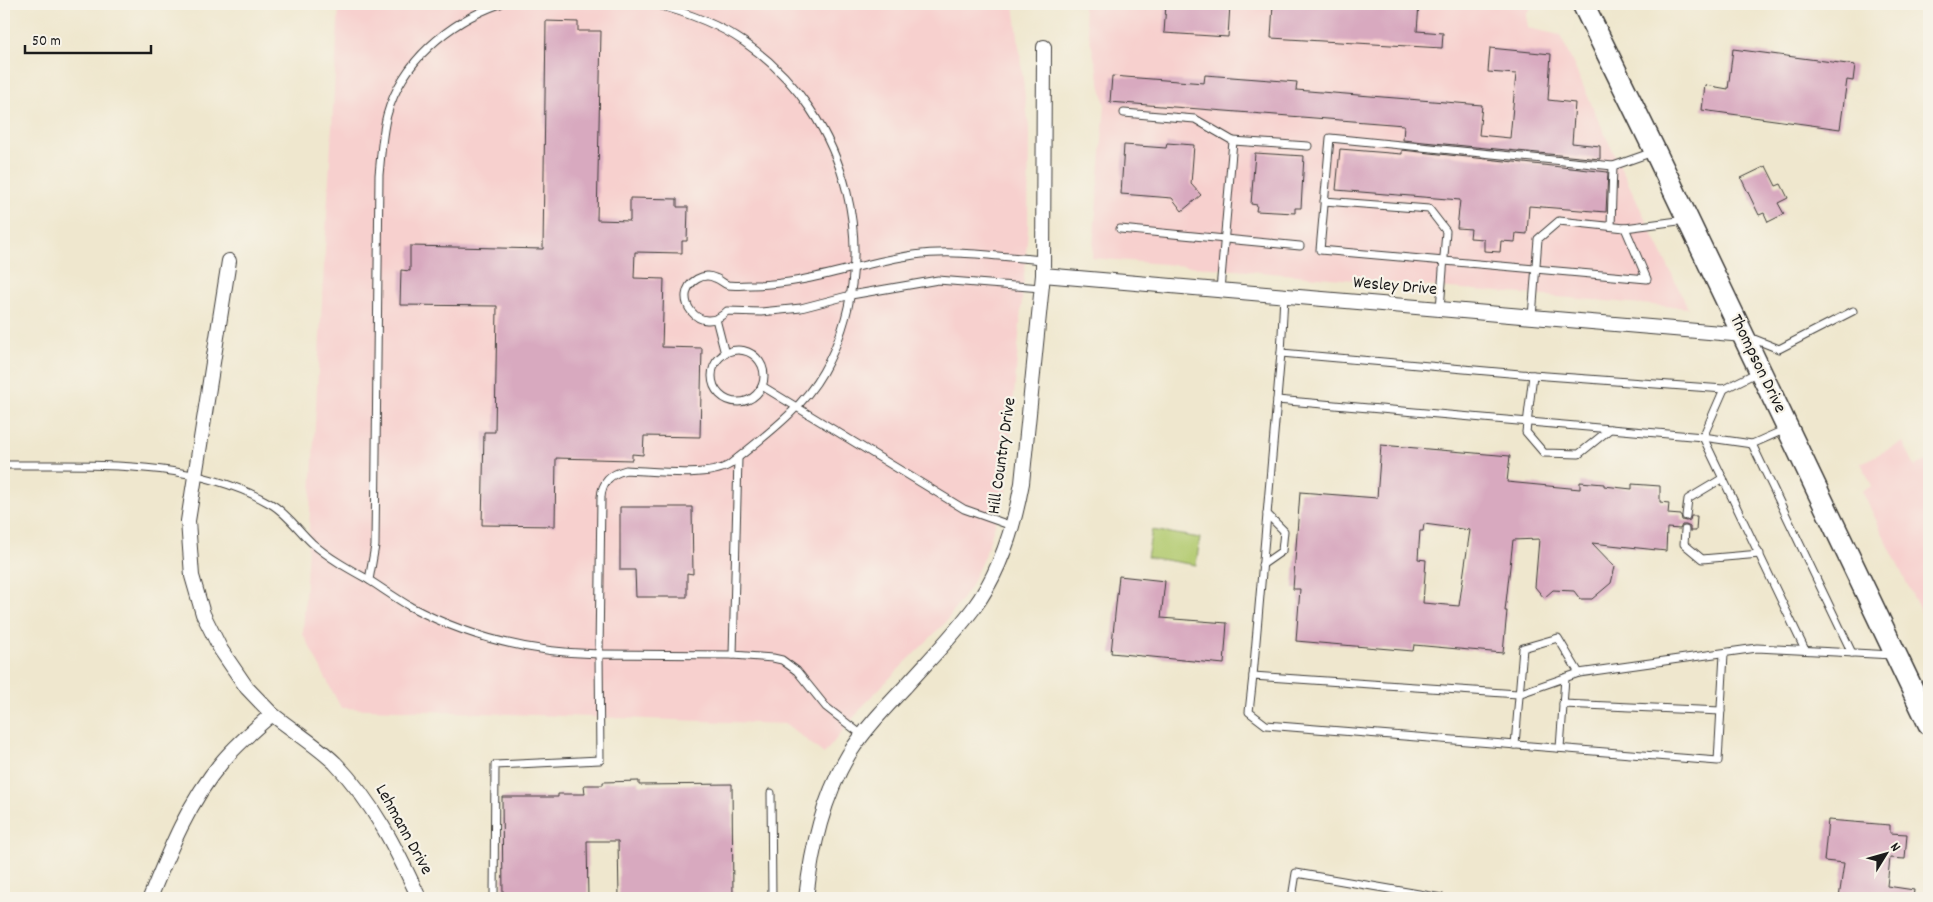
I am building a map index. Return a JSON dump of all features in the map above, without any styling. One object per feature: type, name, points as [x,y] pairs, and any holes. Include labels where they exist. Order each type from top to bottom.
[{"type":"main road","name":"Thompson Drive","points":[[1583,4],[1929,724]]},
{"type":"street","name":"Hill Country Drive","points":[[806,898],[814,844],[824,808],[837,778],[862,735],[974,608],[998,566],[1012,526],[1022,483],[1042,281],[1044,47]]},
{"type":"street","name":"Lehmann Drive","points":[[229,261],[188,521],[192,576],[203,614],[221,650],[247,688],[272,714],[334,762],[358,788],[378,816],[419,898]]},
{"type":"street","name":"Wesley Drive","points":[[1042,281],[1220,290],[1744,336]]},
{"type":"street","points":[[150,898],[184,821],[200,792],[234,748],[272,714]]},
{"type":"lane","points":[[369,580],[375,546],[379,175],[383,132],[387,113],[400,84],[434,42],[464,20],[500,4]]},
{"type":"lane","points":[[494,898],[494,765],[600,760],[601,497],[604,483],[615,473],[626,470],[713,472],[721,470],[738,458],[797,407],[812,390],[833,352],[851,295],[855,267],[854,230],[845,182],[826,137],[806,103],[780,72],[744,42],[692,16],[654,4]]},
{"type":"lane","points":[[1124,114],[1194,119],[1233,141],[1308,146]]},
{"type":"lane","points":[[1625,228],[1647,279],[1320,250],[1330,138],[1613,166],[1655,151]]},
{"type":"lane","points":[[1220,290],[1233,141]]},
{"type":"lane","points":[[1611,226],[1613,166]]},
{"type":"lane","points":[[1324,201],[1429,209],[1446,231],[1440,309]]},
{"type":"lane","points":[[1532,317],[1538,239],[1559,221],[1625,228],[1688,220]]},
{"type":"lane","points":[[1120,230],[1300,246]]},
{"type":"lane","points":[[1042,281],[923,281],[783,311],[727,311],[716,319],[709,320],[696,317],[687,305],[688,290],[698,278],[713,277],[726,285],[764,285],[804,280],[855,267],[915,255],[932,254],[1043,260]]},
{"type":"lane","points":[[1284,296],[1281,353],[1249,712],[1266,725],[1718,761],[1724,654]]},
{"type":"lane","points":[[1744,336],[1779,349],[1853,311]]},
{"type":"lane","points":[[716,319],[725,354]]},
{"type":"lane","points":[[733,351],[742,351],[758,359],[764,374],[762,386],[756,396],[741,402],[733,402],[719,393],[712,377],[718,360],[725,354],[733,351]]},
{"type":"lane","points":[[1281,353],[1533,375],[1724,389],[1760,370]]},
{"type":"lane","points":[[1533,375],[1526,432],[1544,453],[1579,454],[1610,429]]},
{"type":"lane","points":[[762,386],[964,509],[1012,526]]},
{"type":"lane","points":[[1724,389],[1703,437],[1805,650]]},
{"type":"lane","points":[[1277,400],[1703,437],[1752,444],[1788,428]]},
{"type":"lane","points":[[1752,444],[1852,653]]},
{"type":"lane","points":[[733,655],[738,458]]},
{"type":"lane","points":[[4,465],[120,466],[195,476],[245,490],[273,505],[329,556],[410,606],[471,633],[534,649],[569,653],[733,655],[773,658],[790,665],[797,671],[826,708],[862,735]]},
{"type":"lane","points":[[1686,516],[1688,499],[1723,478]]},
{"type":"lane","points":[[1262,565],[1282,551],[1284,531],[1267,514]]},
{"type":"lane","points":[[1685,530],[1684,544],[1702,559],[1760,554]]},
{"type":"lane","points":[[1515,745],[1523,648],[1558,638],[1579,673]]},
{"type":"lane","points":[[1253,676],[1518,694],[1579,673],[1757,648],[1896,655]]},
{"type":"lane","points":[[1560,748],[1565,678]]},
{"type":"lane","points":[[1563,704],[1721,710]]},
{"type":"lane","points":[[772,793],[772,898]]},
{"type":"lane","points":[[1292,898],[1296,873],[1442,898]]},
{"type":"shaded area","points":[[339,4],[1014,4],[1029,129],[1028,229],[1006,491],[986,552],[969,589],[945,623],[868,700],[824,754],[786,724],[341,708],[303,634]]},
{"type":"shaded area","points":[[1082,4],[1534,4],[1526,15],[1528,28],[1560,35],[1688,308],[1092,258],[1105,105]]},
{"type":"shaded area","points":[[1903,442],[1915,466],[1929,460],[1929,629],[1862,491],[1872,486],[1861,463]]},
{"type":"green space","points":[[1152,530],[1200,538],[1196,565],[1147,557]]},
{"type":"building","points":[[1166,4],[1230,4],[1228,37],[1164,33]]},
{"type":"building","points":[[1273,4],[1419,4],[1417,31],[1443,33],[1442,48],[1271,38]]},
{"type":"building","points":[[546,21],[578,22],[578,31],[601,31],[597,220],[630,221],[630,198],[677,199],[677,207],[688,207],[687,241],[682,241],[682,253],[635,252],[634,278],[664,279],[662,347],[702,348],[700,437],[644,436],[643,455],[632,454],[632,460],[556,458],[555,526],[482,525],[484,432],[495,432],[497,306],[400,305],[401,270],[410,271],[410,246],[543,249]]},
{"type":"building","points":[[1490,48],[1551,54],[1548,100],[1575,103],[1572,143],[1600,146],[1600,159],[1403,140],[1404,125],[1110,102],[1112,76],[1204,83],[1205,75],[1297,82],[1296,90],[1482,105],[1479,135],[1510,138],[1516,74],[1488,72]]},
{"type":"building","points":[[1733,49],[1855,65],[1853,81],[1847,80],[1840,129],[1702,110],[1705,85],[1728,89]]},
{"type":"building","points":[[1167,143],[1194,145],[1191,184],[1201,195],[1182,211],[1172,198],[1121,194],[1124,145],[1166,148]]},
{"type":"building","points":[[1340,149],[1402,154],[1402,150],[1608,172],[1606,212],[1529,206],[1527,234],[1516,233],[1515,242],[1501,241],[1500,252],[1484,251],[1484,239],[1470,238],[1471,229],[1457,228],[1460,200],[1336,190]]},
{"type":"building","points":[[1255,153],[1304,156],[1301,208],[1295,208],[1295,213],[1256,211],[1257,205],[1251,204]]},
{"type":"building","points":[[1766,166],[1776,186],[1781,184],[1788,198],[1778,203],[1784,214],[1768,222],[1764,213],[1759,215],[1741,178]]},
{"type":"building","points":[[1381,445],[1510,456],[1507,482],[1580,489],[1580,482],[1632,489],[1632,484],[1660,486],[1660,502],[1669,503],[1668,514],[1681,515],[1682,520],[1686,521],[1690,520],[1691,516],[1697,516],[1696,531],[1690,531],[1690,527],[1686,525],[1682,525],[1680,529],[1667,528],[1666,551],[1592,543],[1615,567],[1611,583],[1592,599],[1580,599],[1574,591],[1553,590],[1544,598],[1535,587],[1539,539],[1513,540],[1505,611],[1507,611],[1503,653],[1414,645],[1413,651],[1296,641],[1300,589],[1293,589],[1300,492],[1377,498]],"holes":[[[1424,524],[1470,530],[1459,606],[1423,603],[1426,560],[1418,559],[1420,531],[1423,531]]]},
{"type":"building","points":[[620,507],[692,507],[693,574],[687,573],[687,597],[636,597],[635,570],[620,570]]},
{"type":"building","points":[[1119,576],[1165,581],[1161,618],[1227,623],[1224,664],[1111,653]]},
{"type":"building","points":[[639,781],[639,785],[732,784],[733,898],[619,898],[618,841],[587,841],[588,898],[503,898],[502,797],[558,797],[558,794],[585,794],[584,785],[603,785],[603,782]]},
{"type":"building","points":[[1828,820],[1890,825],[1890,833],[1907,834],[1905,859],[1890,858],[1887,886],[1914,890],[1913,898],[1839,898],[1844,863],[1824,861]]}]
